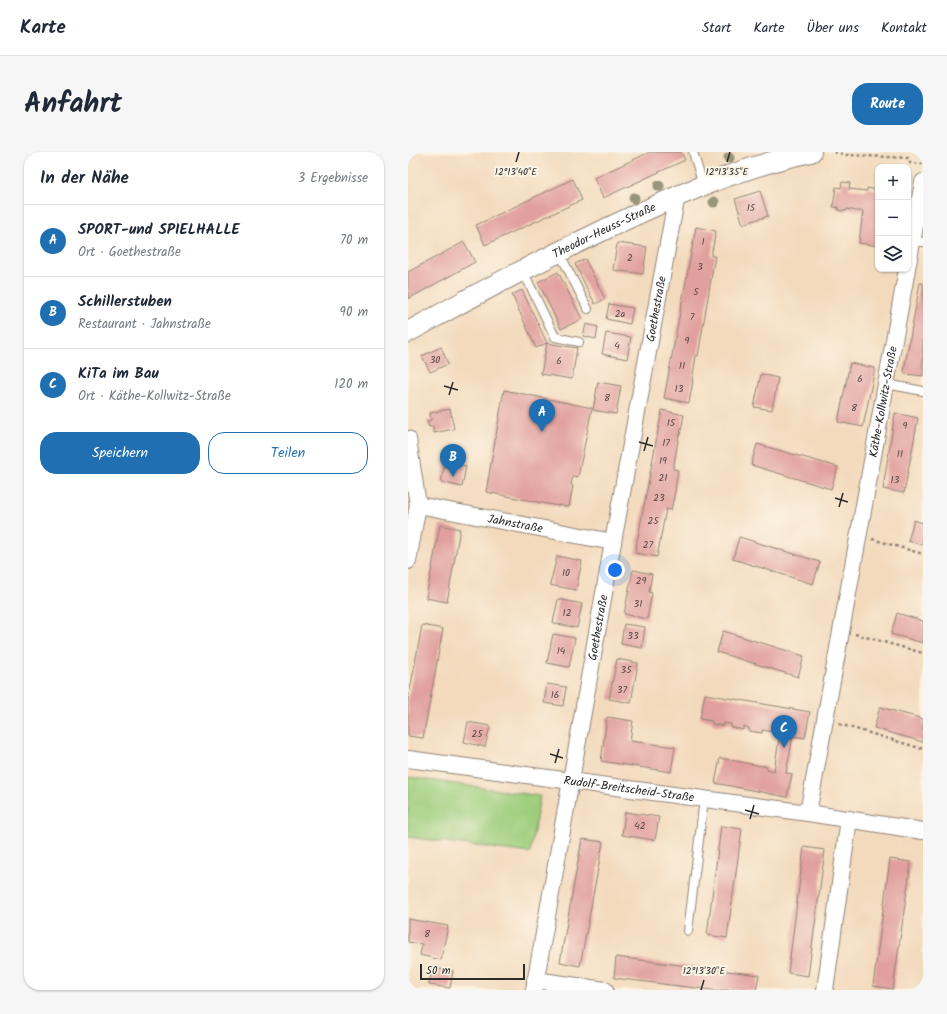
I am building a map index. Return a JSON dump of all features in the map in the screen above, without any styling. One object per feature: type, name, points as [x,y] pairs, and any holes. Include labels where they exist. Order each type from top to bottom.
[{"type":"street","name":"Theodor-Heuss-Straße","points":[[408,332],[523,270],[677,195],[741,170],[811,152]]},
{"type":"street","points":[[911,257],[918,241],[923,182]]},
{"type":"street","name":"Goethestraße","points":[[534,985],[677,195]]},
{"type":"street","name":"Käthe-Kollwitz-Straße","points":[[808,813],[906,272]]},
{"type":"street","points":[[408,439],[418,505],[408,561]]},
{"type":"street","name":"Jahnstraße","points":[[418,505],[613,542]]},
{"type":"street","name":"Rudolf-Breitscheid-Straße","points":[[408,760],[808,813],[923,831]]},
{"type":"street","points":[[825,990],[849,819]]},
{"type":"street","points":[[534,985],[605,990]]},
{"type":"lane","points":[[693,152],[703,185]]},
{"type":"lane","points":[[559,252],[588,309]]},
{"type":"lane","points":[[523,270],[555,337],[580,342]]},
{"type":"lane","points":[[886,384],[923,391]]},
{"type":"lane","points":[[688,931],[704,799]]},
{"type":"path","points":[[834,152],[847,155],[908,158],[910,163],[923,164]]},
{"type":"path","points":[[892,152],[892,158]]},
{"type":"path","points":[[859,535],[923,554]]},
{"type":"path","points":[[841,630],[923,653]]},
{"type":"path","points":[[825,719],[923,749]]},
{"type":"green space","points":[[408,777],[540,796],[530,853],[408,837]]},
{"type":"building","points":[[650,152],[681,152],[685,160],[603,198],[594,178]]},
{"type":"building","points":[[573,179],[582,200],[485,245],[476,225]]},
{"type":"building","points":[[842,182],[850,183],[849,189],[867,191],[867,188],[875,189],[875,246],[859,243],[863,211],[847,209],[846,211],[838,210],[838,207],[833,207],[836,187],[841,188]]},
{"type":"building","points":[[760,191],[768,216],[743,224],[735,199]]},
{"type":"building","points":[[696,227],[716,231],[711,256],[715,256],[698,356],[696,356],[689,403],[664,398]]},
{"type":"building","points":[[464,242],[475,262],[408,299],[408,272]]},
{"type":"building","points":[[617,243],[647,247],[643,274],[613,270]]},
{"type":"building","points":[[585,259],[605,299],[595,304],[575,264]]},
{"type":"building","points":[[558,272],[582,319],[561,329],[538,282]]},
{"type":"building","points":[[920,283],[923,283],[923,376],[906,374],[904,371]]},
{"type":"building","points":[[522,290],[547,343],[536,348],[512,295]]},
{"type":"building","points":[[609,304],[633,308],[630,324],[606,319]]},
{"type":"building","points":[[586,324],[598,327],[596,339],[583,336]]},
{"type":"building","points":[[606,333],[631,337],[627,359],[602,354]]},
{"type":"building","points":[[547,343],[577,348],[572,379],[541,374]]},
{"type":"building","points":[[441,347],[448,364],[430,372],[422,356]]},
{"type":"building","points":[[850,363],[875,368],[863,427],[838,422]]},
{"type":"building","points":[[761,374],[778,378],[772,410],[754,407]]},
{"type":"building","points":[[598,382],[621,386],[616,414],[593,410]]},
{"type":"building","points":[[504,390],[592,408],[578,477],[573,476],[571,485],[573,486],[569,507],[486,492]]},
{"type":"building","points":[[450,409],[454,429],[434,433],[433,426],[429,427],[427,421],[431,420],[430,413]]},
{"type":"building","points":[[662,410],[684,415],[673,469],[678,470],[675,491],[671,510],[666,509],[657,557],[635,553]]},
{"type":"building","points":[[895,413],[918,418],[904,493],[883,489]]},
{"type":"building","points":[[757,444],[838,467],[831,489],[751,465]]},
{"type":"building","points":[[445,462],[466,466],[462,487],[441,482]]},
{"type":"building","points":[[914,520],[923,523],[923,545],[908,541]]},
{"type":"building","points":[[440,525],[460,529],[447,602],[426,598]]},
{"type":"building","points":[[739,537],[820,562],[813,584],[733,559]]},
{"type":"building","points":[[557,556],[582,561],[576,590],[550,585]]},
{"type":"building","points":[[633,570],[652,574],[649,592],[652,593],[647,619],[624,614]]},
{"type":"building","points":[[558,599],[582,604],[577,628],[553,623]]},
{"type":"building","points":[[897,613],[923,621],[923,643],[891,634]]},
{"type":"building","points":[[624,624],[645,627],[642,648],[621,644]]},
{"type":"building","points":[[422,625],[443,629],[423,738],[408,736],[408,701]]},
{"type":"building","points":[[723,631],[804,656],[798,677],[717,652]]},
{"type":"building","points":[[553,634],[575,638],[569,667],[547,663]]},
{"type":"building","points":[[617,659],[638,663],[631,703],[609,699]]},
{"type":"building","points":[[547,684],[566,687],[563,706],[544,703]]},
{"type":"building","points":[[705,694],[810,712],[805,738],[793,736],[786,773],[792,774],[787,797],[715,783],[720,758],[767,767],[767,769],[774,771],[780,733],[762,730],[762,733],[749,731],[749,728],[744,726],[743,730],[731,727],[731,724],[724,723],[724,726],[712,724],[712,721],[700,719]]},
{"type":"building","points":[[880,707],[923,719],[923,742],[874,728]]},
{"type":"building","points":[[607,717],[633,721],[630,741],[675,747],[671,772],[601,761]]},
{"type":"building","points":[[468,722],[490,726],[485,747],[464,742]]},
{"type":"building","points":[[625,812],[659,817],[655,840],[622,835]]},
{"type":"building","points":[[721,826],[742,829],[727,938],[707,935]]},
{"type":"building","points":[[582,839],[603,842],[580,966],[560,962]]},
{"type":"building","points":[[804,847],[825,850],[808,976],[788,973]]},
{"type":"building","points":[[890,859],[911,862],[893,989],[873,986]]},
{"type":"building","points":[[408,919],[448,926],[441,960],[420,955],[422,944],[408,942]]},
{"type":"building","points":[[616,957],[759,975],[756,990],[712,990],[614,978]]},
{"type":"building","points":[[432,968],[453,971],[450,988],[429,985]]},
{"type":"place","name":"SPORT-und SPIELHALLE","points":[[542,432]]},
{"type":"place","name":"Schillerstuben","points":[[453,477]]},
{"type":"place","name":"KiTa im Bau","points":[[784,748]]}]
